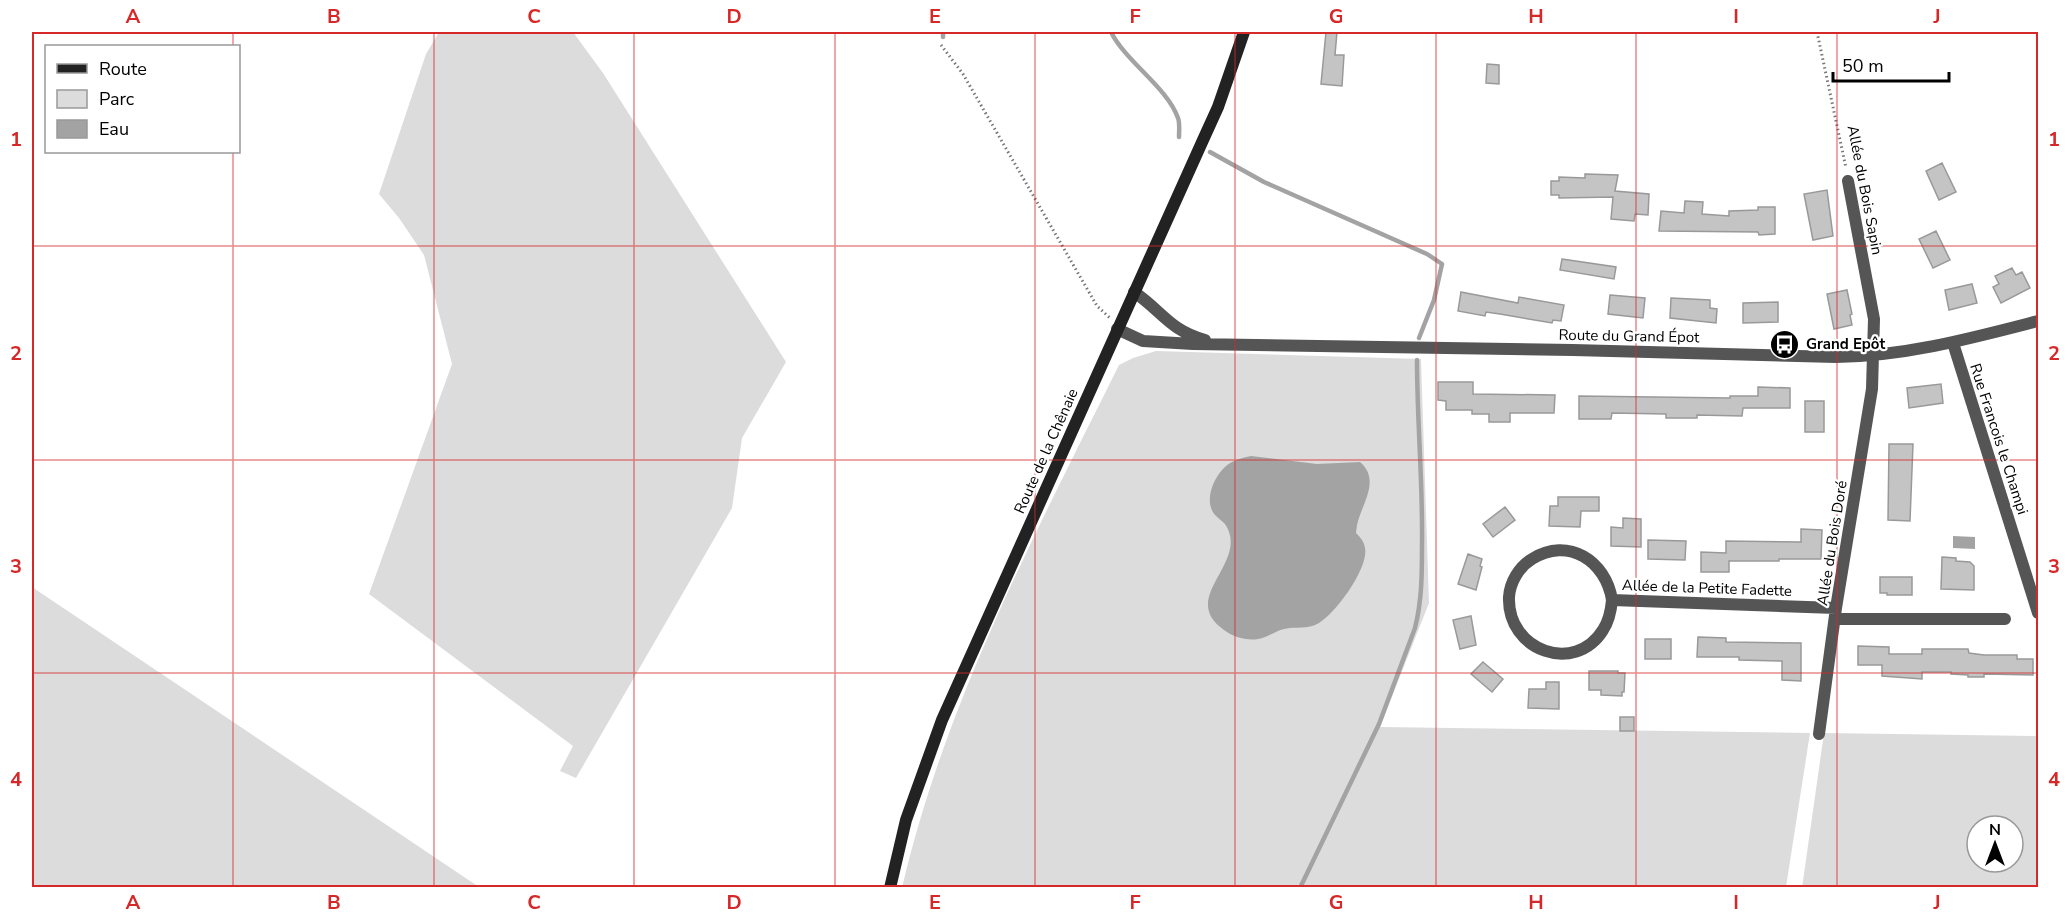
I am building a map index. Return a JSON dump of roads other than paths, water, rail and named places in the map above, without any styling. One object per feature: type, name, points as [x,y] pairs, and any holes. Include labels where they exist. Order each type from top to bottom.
[{"type":"main road","name":"Route de la Chênaie","points":[[890,888],[906,820],[942,720],[1218,107],[1244,32]]},
{"type":"street","name":"Allée du Bois Sapin","points":[[1848,181],[1874,319],[1874,356]]},
{"type":"street","name":"Route du Grand Épot","points":[[1134,292],[1173,326],[1190,336],[1215,343]]},
{"type":"street","name":"Route du Grand Épot","points":[[1118,326],[1143,341],[1193,344],[1836,357],[1874,356],[1953,343],[2038,321]]},
{"type":"street","name":"Rue Francois le Champi","points":[[1953,343],[2038,613]]},
{"type":"street","name":"Allée du Bois Doré","points":[[1819,734],[1868,412],[1874,356]]},
{"type":"street","name":"Allée de la Petite Fadette","points":[[1552,550],[1573,552],[1588,558],[1605,576],[1612,600],[1610,616],[1597,639],[1586,647],[1568,653],[1544,651],[1530,644],[1511,620],[1509,590],[1518,571],[1538,555],[1552,550]]},
{"type":"street","name":"Allée de la Petite Fadette","points":[[1612,600],[1836,614],[2006,619]]},
{"type":"water","points":[[1251,456],[1317,464],[1360,462],[1366,469],[1370,484],[1356,533],[1364,543],[1365,557],[1357,578],[1342,600],[1326,618],[1315,625],[1284,629],[1254,639],[1240,638],[1224,630],[1212,618],[1208,605],[1211,592],[1229,552],[1230,538],[1225,524],[1215,515],[1210,503],[1214,482],[1226,466]]},
{"type":"water","points":[[1953,536],[1975,537],[1975,549],[1953,548]]},
{"type":"waterway","points":[[943,32],[943,37]]},
{"type":"waterway","points":[[1111,32],[1126,54],[1156,85],[1173,107],[1179,120],[1179,137]]},
{"type":"waterway","points":[[1210,152],[1264,182],[1427,254],[1442,264],[1434,300],[1419,338]]},
{"type":"waterway","points":[[1300,888],[1379,724],[1415,628],[1422,576],[1417,360]]},
{"type":"place","name":"Grand Epôt","points":[[1785,344]]}]
